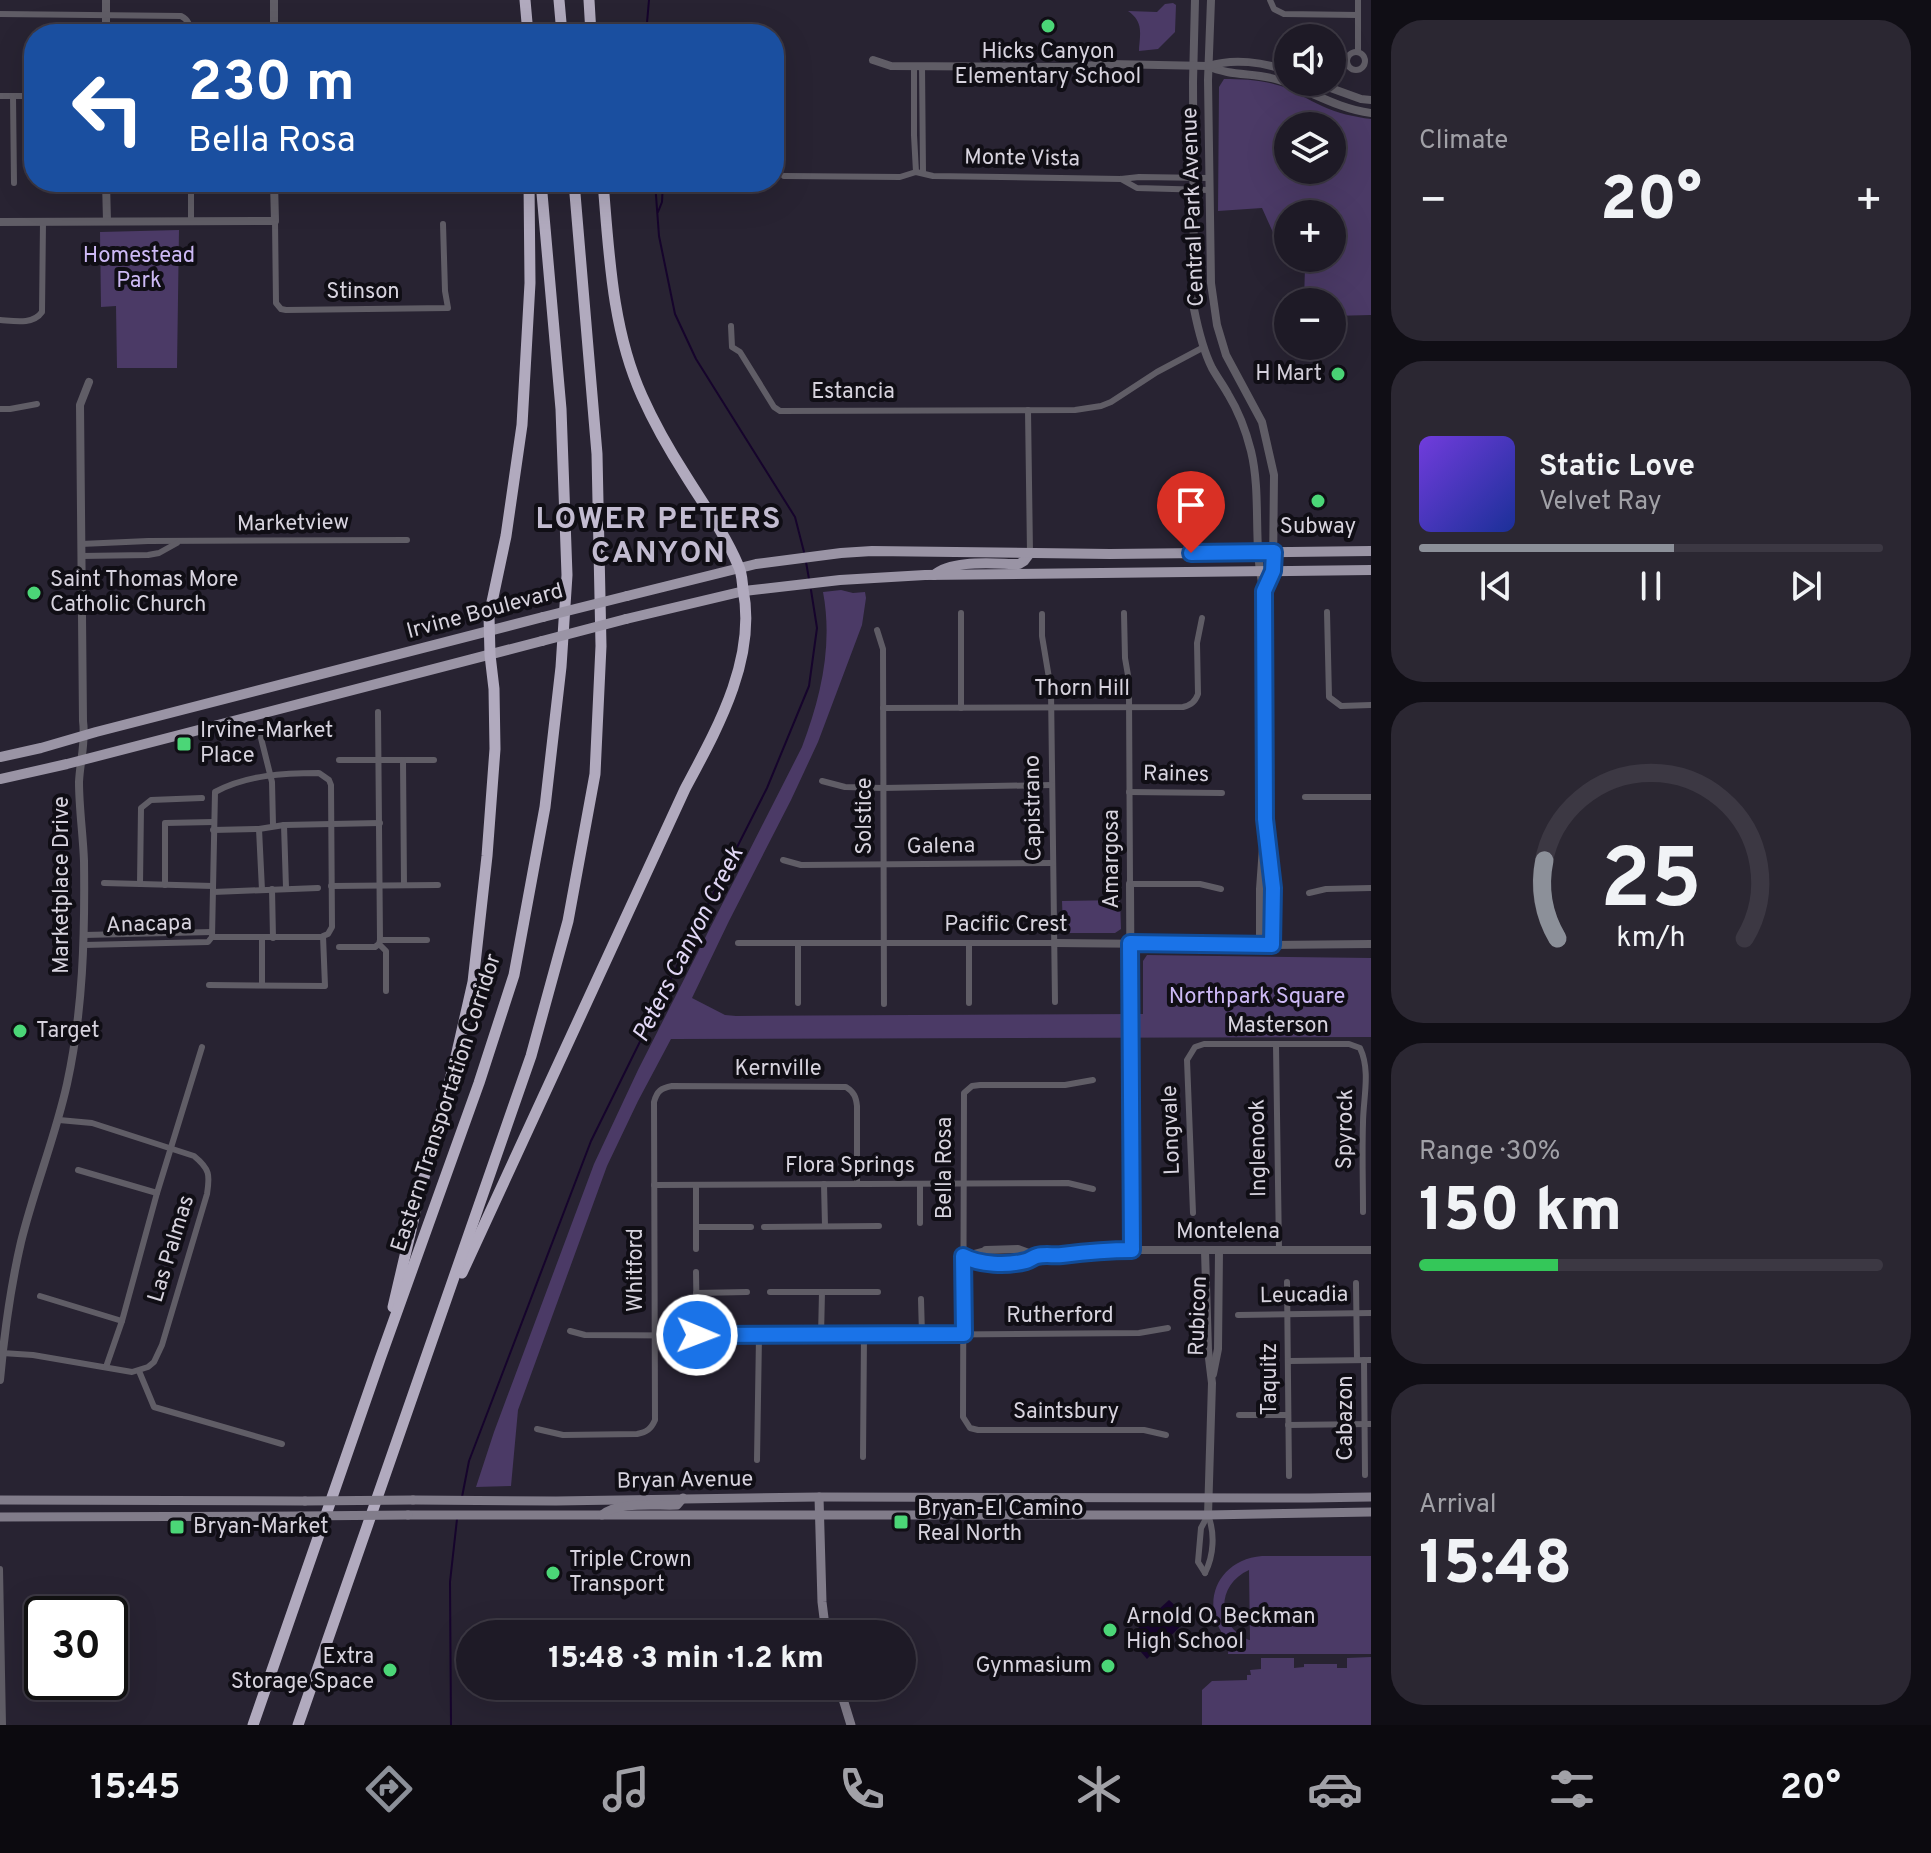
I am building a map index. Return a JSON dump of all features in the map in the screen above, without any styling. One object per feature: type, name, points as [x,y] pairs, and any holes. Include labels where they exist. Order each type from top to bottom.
[{"type":"highway","points":[[525,0],[527,24]]},
{"type":"highway","points":[[559,0],[561,24]]},
{"type":"highway","points":[[589,0],[590,24]]},
{"type":"highway","points":[[380,1359],[473,982],[495,749],[489,616],[506,536],[522,425],[530,283],[529,192]]},
{"type":"highway","name":"Eastern Transportation Corridor","points":[[253,1725],[474,1098],[514,975],[545,807],[561,667],[567,575],[561,409],[542,192]]},
{"type":"highway","points":[[298,1725],[531,1056],[568,921],[595,774],[601,646],[597,454],[575,192]]},
{"type":"highway","points":[[447,1298],[465,1268],[685,789],[721,720],[742,652],[747,607],[740,568],[641,395],[620,330],[604,192]]},
{"type":"main road","name":"Irvine Boulevard","points":[[0,757],[489,630],[777,561],[872,551],[1371,551]]},
{"type":"main road","points":[[934,575],[941,568],[952,565],[1019,564],[1030,553]]},
{"type":"main road","name":"Irvine Boulevard","points":[[0,779],[744,591],[840,580],[934,575],[1371,570]]},
{"type":"main road","points":[[819,1497],[824,1620]]},
{"type":"main road","name":"Bryan Avenue","points":[[0,1500],[1371,1497]]},
{"type":"main road","points":[[602,1515],[618,1506],[677,1505],[683,1498]]},
{"type":"main road","name":"Bryan Avenue","points":[[0,1517],[1208,1515],[1371,1512]]},
{"type":"main road","points":[[843,1700],[851,1725]]},
{"type":"street","points":[[106,0],[106,24]]},
{"type":"street","points":[[274,0],[274,24]]},
{"type":"street","name":"Central Park Avenue","points":[[1195,0],[1194,309],[1212,367],[1244,427],[1256,474],[1258,572],[1264,591],[1265,819],[1260,945]]},
{"type":"street","name":"Central Park Avenue","points":[[1211,0],[1208,66],[1211,283],[1217,325],[1226,355],[1262,422],[1274,475],[1273,571],[1264,591]]},
{"type":"street","points":[[1270,0],[1274,9],[1284,14],[1358,15]]},
{"type":"street","points":[[1358,0],[1358,52]]},
{"type":"street","points":[[0,14],[175,15],[186,19],[189,24]]},
{"type":"street","points":[[873,60],[891,66],[1208,66],[1221,72],[1280,79],[1323,100],[1371,113]]},
{"type":"street","points":[[1208,66],[1222,61],[1274,66]]},
{"type":"street","points":[[918,66],[920,172]]},
{"type":"street","points":[[1346,94],[1371,100]]},
{"type":"street","points":[[0,96],[24,96]]},
{"type":"street","points":[[13,96],[14,183]]},
{"type":"street","name":"Monte Vista","points":[[784,176],[900,177],[920,172],[933,176],[1208,178]]},
{"type":"street","name":"Monte Vista","points":[[1121,179],[1137,188],[1208,190]]},
{"type":"street","points":[[106,192],[107,221]]},
{"type":"street","points":[[191,192],[191,221]]},
{"type":"street","points":[[0,222],[275,221],[274,192]]},
{"type":"street","name":"Stinson","points":[[275,221],[276,303],[286,310],[448,308],[443,224]]},
{"type":"street","points":[[0,320],[33,320],[42,312],[43,222]]},
{"type":"street","name":"Estancia","points":[[731,326],[732,347],[740,352],[774,407],[780,411],[1075,410],[1101,406],[1204,347]]},
{"type":"street","name":"Marketplace Drive","points":[[0,1380],[21,1243],[59,1120],[80,1001],[84,935],[79,781],[85,735],[80,405],[89,382]]},
{"type":"street","points":[[0,409],[37,404]]},
{"type":"street","points":[[1028,410],[1030,553]]},
{"type":"street","name":"Marketview","points":[[81,544],[407,540]]},
{"type":"street","name":"Marketview","points":[[81,556],[148,555],[180,542]]},
{"type":"street","points":[[1327,612],[1329,697],[1341,706],[1371,705]]},
{"type":"street","points":[[961,613],[961,708]]},
{"type":"street","name":"Amargosa","points":[[1124,613],[1129,681],[1132,1250]]},
{"type":"street","name":"Capistrano","points":[[1042,614],[1051,708],[1055,1002]]},
{"type":"street","name":"Thorn Hill","points":[[883,708],[1189,706],[1198,694],[1197,643],[1202,618]]},
{"type":"street","name":"Solstice","points":[[877,630],[883,649],[884,1004]]},
{"type":"street","points":[[378,712],[380,942],[386,951],[386,991]]},
{"type":"street","points":[[260,734],[270,776],[273,825]]},
{"type":"street","points":[[339,760],[434,760]]},
{"type":"street","points":[[403,760],[404,885]]},
{"type":"street","name":"Anacapa","points":[[84,935],[273,938],[323,937],[328,934],[332,927],[331,785],[325,775],[278,774],[225,786],[215,792],[211,937]]},
{"type":"street","points":[[822,781],[845,787],[883,788],[1052,785]]},
{"type":"street","name":"Raines","points":[[1129,792],[1222,793]]},
{"type":"street","points":[[1305,797],[1371,797]]},
{"type":"street","name":"Anacapa","points":[[140,884],[141,808],[151,800],[202,798]]},
{"type":"street","name":"Central Park Avenue","points":[[1265,819],[1273,888],[1272,945]]},
{"type":"street","name":"Anacapa","points":[[165,885],[165,823],[259,829],[273,825],[380,823]]},
{"type":"street","points":[[284,825],[286,888]]},
{"type":"street","points":[[259,829],[262,890]]},
{"type":"street","name":"Galena","points":[[783,860],[801,865],[1053,863]]},
{"type":"street","name":"Anacapa","points":[[104,883],[213,889],[318,888]]},
{"type":"street","points":[[1130,884],[1200,884],[1221,889]]},
{"type":"street","points":[[331,886],[438,885]]},
{"type":"street","points":[[1309,893],[1326,889],[1371,888]]},
{"type":"street","points":[[272,889],[273,938]]},
{"type":"street","name":"Anacapa","points":[[84,945],[211,937]]},
{"type":"street","name":"Anacapa","points":[[209,985],[325,986],[323,937]]},
{"type":"street","points":[[262,938],[262,985]]},
{"type":"street","points":[[339,947],[375,947],[380,942],[427,940]]},
{"type":"street","name":"Pacific Crest","points":[[738,943],[1371,944]]},
{"type":"street","points":[[798,944],[798,1003]]},
{"type":"street","points":[[969,944],[969,1003]]},
{"type":"street","name":"Masterson","points":[[1195,1047],[1204,1044],[1349,1044],[1360,1048]]},
{"type":"street","name":"Inglenook","points":[[1276,1045],[1279,1251]]},
{"type":"street","name":"Las Palmas","points":[[106,1367],[202,1047]]},
{"type":"street","name":"Longvale","points":[[1193,1213],[1187,1060],[1195,1047]]},
{"type":"street","name":"Spyrock","points":[[1360,1048],[1365,1064],[1363,1212]]},
{"type":"street","name":"Bella Rosa","points":[[966,1424],[963,1417],[962,1099],[967,1089],[980,1085],[1065,1085],[1093,1080]]},
{"type":"street","name":"Kernville","points":[[658,1091],[672,1086],[846,1087],[852,1091],[857,1106],[857,1184]]},
{"type":"street","name":"Whitford","points":[[537,1429],[578,1435],[637,1434],[651,1429],[655,1420],[654,1102],[658,1091]]},
{"type":"street","name":"Las Palmas","points":[[59,1120],[92,1123],[194,1156],[210,1175],[162,1345],[154,1362],[139,1371]]},
{"type":"street","name":"Las Palmas","points":[[78,1170],[157,1193]]},
{"type":"street","name":"Flora Springs","points":[[654,1185],[1068,1183],[1093,1189]]},
{"type":"street","points":[[824,1184],[825,1226]]},
{"type":"street","points":[[920,1184],[920,1223]]},
{"type":"street","points":[[696,1185],[696,1249]]},
{"type":"street","points":[[764,1227],[879,1226]]},
{"type":"street","points":[[696,1227],[751,1227]]},
{"type":"street","points":[[998,1263],[999,1249]]},
{"type":"street","name":"Montelena","points":[[963,1256],[999,1249],[1018,1249],[1037,1256],[1095,1250],[1371,1250]]},
{"type":"street","name":"Rubicon","points":[[1205,1251],[1207,1335],[1212,1383],[1208,1515]]},
{"type":"street","name":"Rubicon","points":[[1212,1383],[1218,1349],[1219,1251]]},
{"type":"street","name":"Montelena","points":[[963,1256],[998,1263],[1027,1261],[1037,1256]]},
{"type":"street","points":[[696,1272],[697,1335]]},
{"type":"street","name":"Taquitz","points":[[1287,1282],[1289,1476]]},
{"type":"street","name":"Cabazon","points":[[1356,1283],[1356,1314],[1364,1360],[1368,1424],[1365,1475]]},
{"type":"street","points":[[696,1293],[747,1292]]},
{"type":"street","points":[[770,1292],[878,1292]]},
{"type":"street","points":[[821,1336],[822,1292]]},
{"type":"street","name":"Las Palmas","points":[[40,1296],[122,1321]]},
{"type":"street","points":[[921,1299],[922,1335]]},
{"type":"street","name":"Leucadia","points":[[1238,1315],[1371,1313]]},
{"type":"street","name":"Rutherford","points":[[570,1331],[585,1335],[821,1336],[1139,1333],[1168,1328]]},
{"type":"street","points":[[863,1457],[864,1335]]},
{"type":"street","points":[[757,1460],[759,1336]]},
{"type":"street","points":[[2,1353],[33,1355],[123,1372],[139,1371],[154,1407],[282,1444]]},
{"type":"street","points":[[1289,1361],[1364,1360]]},
{"type":"street","points":[[1239,1415],[1288,1415]]},
{"type":"street","name":"Saintsbury","points":[[966,1424],[978,1430],[1144,1430],[1166,1435]]},
{"type":"street","points":[[1288,1425],[1368,1424]]},
{"type":"street","points":[[1208,1515],[1213,1527],[1211,1561],[1205,1573],[1198,1562],[1201,1528],[1208,1515]]},
{"type":"street","points":[[0,1569],[3,1725]]},
{"type":"green space","points":[[1165,4],[1176,5],[1175,32],[1158,49],[1139,51],[1139,24],[1128,11],[1157,12]]},
{"type":"green space","points":[[1224,79],[1267,82],[1274,84],[1274,96],[1302,96],[1338,112],[1274,112],[1274,184],[1346,184],[1346,114],[1371,119],[1371,315],[1346,316],[1346,288],[1304,288],[1305,272],[1346,272],[1346,200],[1274,200],[1274,235],[1262,208],[1218,211],[1219,87]]},
{"type":"green space","name":"Homestead Park","points":[[179,230],[177,368],[117,368],[116,306],[101,307],[100,232]]},
{"type":"green space","name":"Northpark Square","points":[[823,592],[865,592],[862,625],[818,742],[692,998],[725,1015],[736,1016],[1143,1014],[1143,961],[1147,955],[1371,958],[1371,1037],[671,1039],[607,1166],[518,1410],[511,1486],[476,1487],[594,1164],[638,1070],[802,747],[815,709],[826,651]]},
{"type":"green space","points":[[1120,900],[1121,929],[1115,933],[1067,933],[1063,930],[1062,901]]},
{"type":"green space","points":[[1262,1556],[1371,1556],[1371,1654],[1228,1654],[1229,1642],[1214,1615],[1213,1601],[1223,1576],[1246,1559]],"holes":[[[1249,1570],[1250,1640],[1230,1625],[1224,1605],[1230,1585]]]},
{"type":"green space","points":[[1371,1657],[1371,1725],[1202,1725],[1202,1690],[1212,1681],[1247,1680],[1250,1670],[1261,1669],[1261,1658],[1294,1658],[1294,1668],[1304,1667],[1304,1664],[1337,1664],[1337,1668],[1347,1668],[1347,1658]]},
{"type":"shaded area","points":[[1169,1600],[1189,1618],[1147,1659],[1128,1637]]},
{"type":"waterway","name":"Peters Canyon Creek","points":[[647,24],[649,0]]},
{"type":"waterway","name":"Peters Canyon Creek","points":[[656,192],[659,236],[675,314],[696,359],[795,517],[804,552]]},
{"type":"waterway","points":[[658,212],[662,192]]},
{"type":"waterway","name":"Peters Canyon Creek","points":[[806,562],[809,579]]},
{"type":"waterway","name":"Peters Canyon Creek","points":[[462,1497],[469,1461],[591,1141],[767,788],[809,686],[817,628],[811,590]]},
{"type":"waterway","name":"Peters Canyon Creek","points":[[451,1725],[450,1582],[457,1519]]},
{"type":"place","name":"Hicks Canyon Elementary School","points":[[1048,26]]},
{"type":"place","name":"H Mart","points":[[1338,374]]},
{"type":"place","name":"Subway","points":[[1318,501]]},
{"type":"place","name":"Saint Thomas More Catholic Church","points":[[34,593]]},
{"type":"place","name":"Irvine-Market Place","points":[[184,744]]},
{"type":"place","name":"Target","points":[[20,1031]]},
{"type":"place","name":"Bryan-El Camino Real North","points":[[901,1522]]},
{"type":"place","name":"Bryan-Market","points":[[177,1527]]},
{"type":"place","name":"Triple Crown Transport","points":[[553,1573]]},
{"type":"place","name":"Arnold O. Beckman High School","points":[[1110,1630]]},
{"type":"place","name":"Gynmasium","points":[[1108,1666]]},
{"type":"place","name":"Extra Storage Space","points":[[390,1670]]},
{"type":"district","name":"LOWER PETERS CANYON","points":[[659,537]]},
{"type":"route","points":[[697,1335],[964,1334],[963,1256],[986,1263],[1013,1263],[1037,1256],[1132,1250],[1130,943],[1272,945],[1273,888],[1265,819],[1264,591],[1273,571],[1274,552],[1191,553]]}]
